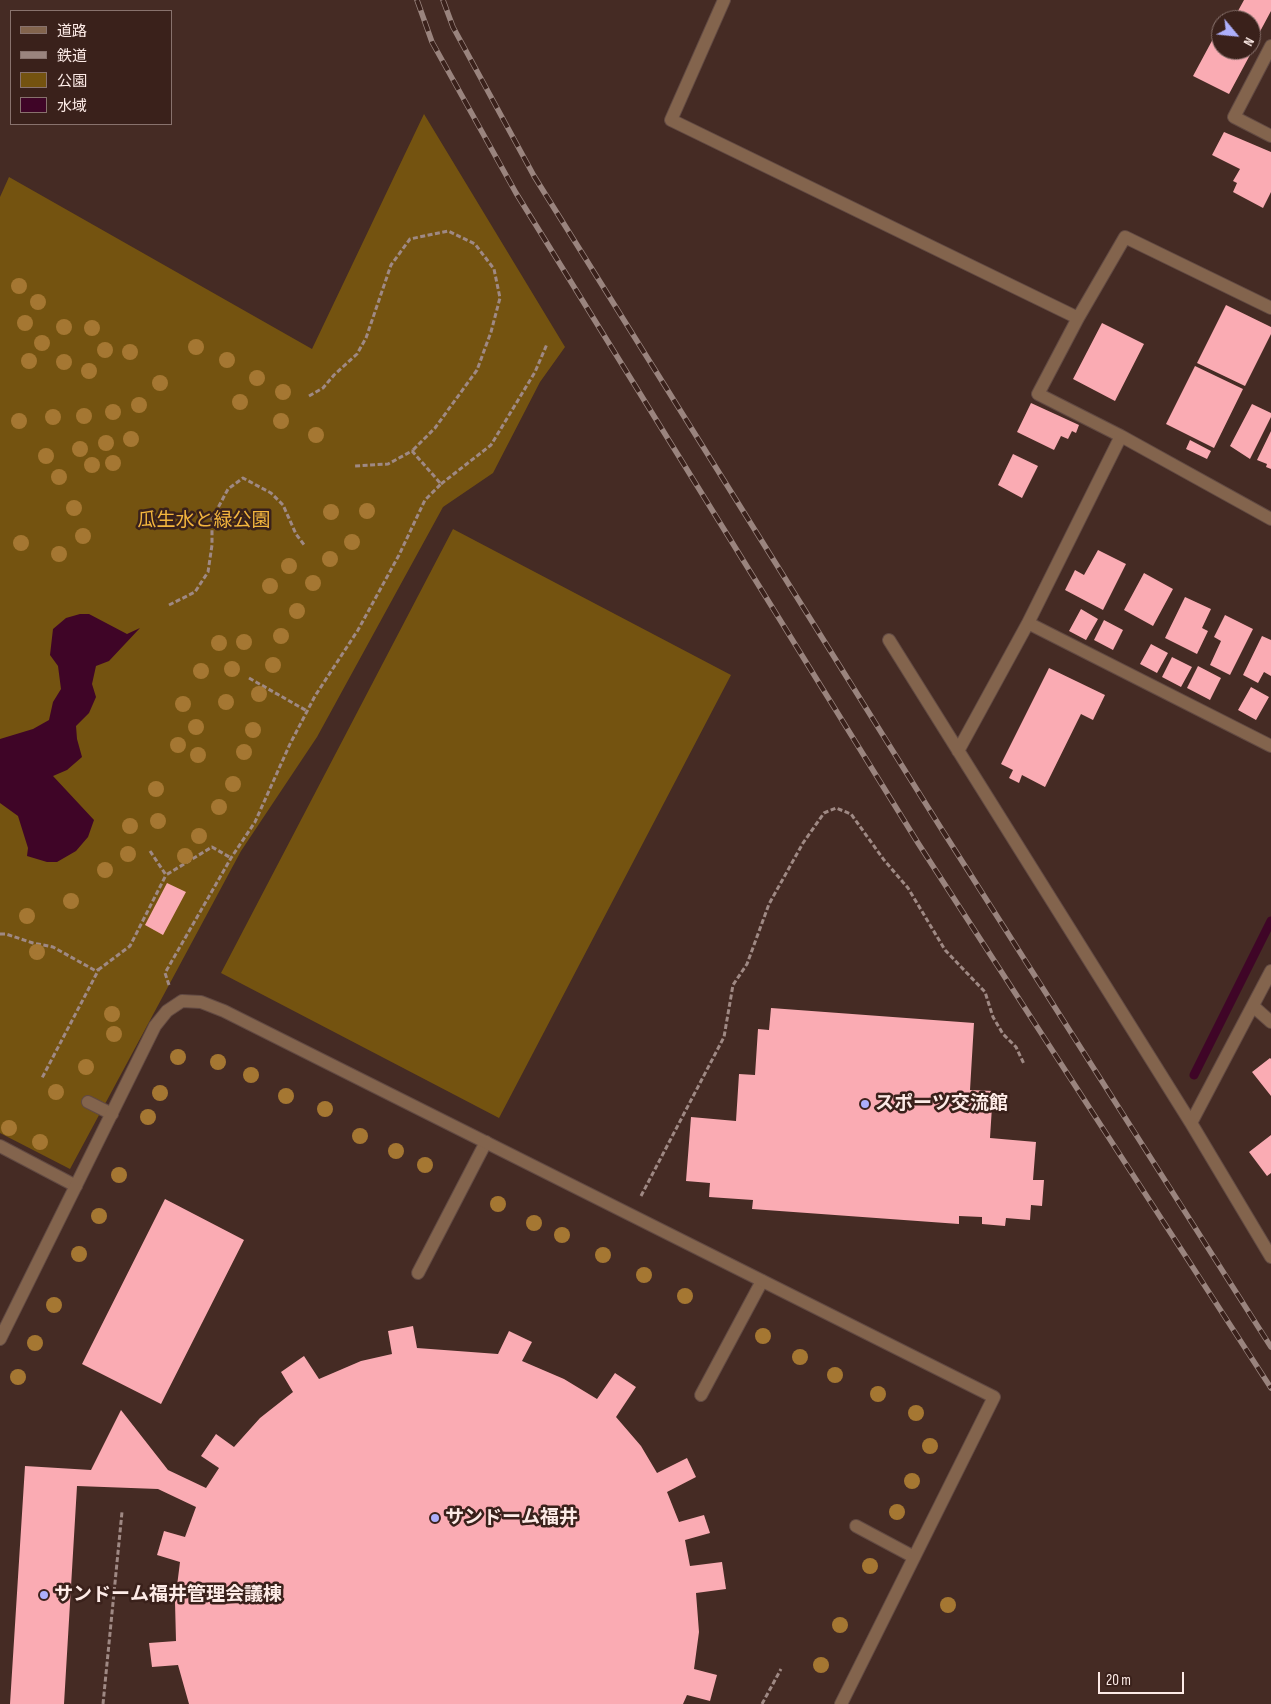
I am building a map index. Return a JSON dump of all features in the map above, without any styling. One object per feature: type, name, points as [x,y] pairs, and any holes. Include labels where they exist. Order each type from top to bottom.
[{"type":"street","points":[[724,0],[671,120],[1078,318]]},
{"type":"street","points":[[1271,46],[1234,117],[1271,136]]},
{"type":"street","points":[[1271,308],[1125,237],[1078,318],[1038,394],[1121,436],[1271,518]]},
{"type":"street","points":[[958,751],[1028,623],[1121,436]]},
{"type":"street","points":[[1028,623],[1271,746]]},
{"type":"street","points":[[889,640],[1191,1122],[1271,1257]]},
{"type":"street","points":[[1191,1122],[1271,971]]},
{"type":"street","points":[[0,1340],[154,1026],[167,1010],[182,1001],[201,1002],[224,1010],[994,1397],[841,1704]]},
{"type":"street","points":[[1253,1006],[1271,1022]]},
{"type":"street","points":[[88,1102],[112,1114]]},
{"type":"street","points":[[418,1273],[486,1142]]},
{"type":"street","points":[[0,1146],[76,1186]]},
{"type":"street","points":[[701,1395],[762,1280]]},
{"type":"street","points":[[856,1526],[914,1557]]},
{"type":"path","points":[[309,396],[323,388],[357,354],[366,338],[391,266],[410,239],[448,231],[475,244],[494,269],[500,298],[491,332],[477,370],[435,428],[412,451],[388,464],[354,466]]},
{"type":"path","points":[[176,1005],[165,973],[255,822],[307,711],[358,630],[399,556],[425,500],[441,484],[491,445],[535,372],[547,344]]},
{"type":"path","points":[[412,451],[441,484]]},
{"type":"path","points":[[169,605],[195,592],[208,572],[212,545],[212,520],[228,489],[243,478],[272,493],[283,505],[296,534],[305,546]]},
{"type":"path","points":[[249,678],[307,711]]},
{"type":"path","points":[[632,1215],[724,1037],[733,985],[747,964],[768,904],[803,843],[824,813],[836,808],[851,814],[884,860],[908,888],[945,950],[985,992],[993,1016],[1003,1034],[1016,1047],[1024,1064]]},
{"type":"path","points":[[42,1078],[99,969],[130,946],[166,876],[212,847],[232,858]]},
{"type":"path","points":[[150,851],[166,876]]},
{"type":"path","points":[[0,934],[53,947],[96,971],[99,969]]},
{"type":"path","points":[[103,1704],[122,1512]]},
{"type":"path","points":[[762,1704],[781,1669]]},
{"type":"green space","name":"瓜生水と緑公園","points":[[424,114],[565,347],[540,382],[493,473],[443,507],[317,737],[241,851],[70,1169],[0,1133],[0,197],[9,177],[312,349]]},
{"type":"green space","points":[[453,529],[731,675],[499,1118],[221,973]]},
{"type":"water","points":[[80,614],[89,614],[127,634],[140,628],[109,661],[96,666],[92,684],[96,697],[89,713],[76,726],[82,757],[67,770],[53,776],[94,820],[88,837],[76,851],[57,862],[47,862],[27,856],[28,848],[18,816],[0,803],[0,739],[33,729],[49,720],[53,702],[61,689],[58,666],[50,655],[53,629],[66,618]]},
{"type":"building","points":[[1244,0],[1271,0],[1271,11],[1261,30],[1261,10],[1238,10]]},
{"type":"building","points":[[1211,43],[1211,60],[1247,60],[1229,94],[1193,76]]},
{"type":"building","points":[[1224,132],[1271,152],[1271,192],[1263,208],[1233,192],[1237,183],[1233,181],[1240,169],[1212,155]]},
{"type":"building","points":[[1226,305],[1271,327],[1271,334],[1245,386],[1197,363]]},
{"type":"building","points":[[1102,323],[1144,344],[1115,401],[1073,379]]},
{"type":"building","points":[[1195,366],[1243,389],[1214,448],[1166,424]]},
{"type":"building","points":[[1031,403],[1079,425],[1076,433],[1072,431],[1068,439],[1061,436],[1054,450],[1017,432]]},
{"type":"building","points":[[1252,404],[1271,413],[1271,417],[1250,459],[1230,446]]},
{"type":"building","points":[[1271,431],[1271,469],[1266,467],[1267,464],[1257,460]]},
{"type":"building","points":[[1190,440],[1211,451],[1207,459],[1186,449]]},
{"type":"building","points":[[1013,454],[1038,466],[1022,498],[998,485]]},
{"type":"building","points":[[1098,550],[1126,564],[1103,610],[1065,590],[1075,570],[1084,575]]},
{"type":"building","points":[[1144,573],[1173,589],[1153,626],[1124,610]]},
{"type":"building","points":[[1185,597],[1211,609],[1202,628],[1208,631],[1197,654],[1165,638]]},
{"type":"building","points":[[1081,609],[1098,619],[1086,640],[1069,631]]},
{"type":"building","points":[[1225,615],[1253,629],[1230,675],[1210,665],[1221,641],[1214,637]]},
{"type":"building","points":[[1104,620],[1123,630],[1113,650],[1094,640]]},
{"type":"building","points":[[1262,636],[1271,640],[1271,676],[1264,672],[1258,683],[1243,675]]},
{"type":"building","points":[[1151,644],[1168,653],[1157,673],[1140,664]]},
{"type":"building","points":[[1172,657],[1192,667],[1181,687],[1162,677]]},
{"type":"building","points":[[1198,666],[1221,678],[1210,700],[1187,688]]},
{"type":"building","points":[[1049,668],[1105,695],[1093,720],[1081,714],[1045,787],[1022,775],[1019,783],[1009,778],[1013,770],[1001,764]]},
{"type":"building","points":[[1251,687],[1269,697],[1256,720],[1238,710]]},
{"type":"building","points":[[167,883],[186,892],[163,935],[145,925]]},
{"type":"building","name":"スポーツ交流館","points":[[771,1008],[974,1023],[970,1090],[993,1091],[990,1138],[1036,1142],[1033,1180],[1044,1180],[1042,1206],[1031,1205],[1030,1220],[1006,1218],[1005,1226],[982,1224],[982,1217],[959,1216],[959,1224],[752,1209],[753,1200],[709,1197],[710,1183],[686,1181],[691,1117],[736,1121],[739,1074],[755,1075],[758,1029],[769,1030]]},
{"type":"building","points":[[1271,1059],[1271,1096],[1252,1072]]},
{"type":"building","points":[[1271,1135],[1271,1173],[1267,1176],[1249,1152]]},
{"type":"building","points":[[165,1199],[244,1240],[161,1404],[82,1364]]},
{"type":"building","name":"サンドーム福井","points":[[413,1326],[417,1348],[498,1354],[509,1331],[532,1342],[522,1361],[564,1379],[597,1399],[615,1373],[636,1387],[616,1417],[641,1446],[657,1473],[687,1458],[696,1477],[667,1492],[679,1522],[704,1515],[710,1533],[685,1540],[690,1566],[722,1562],[726,1589],[696,1593],[699,1632],[694,1669],[717,1675],[710,1701],[687,1695],[683,1704],[189,1704],[178,1665],[152,1667],[149,1643],[176,1641],[175,1602],[180,1562],[157,1555],[164,1531],[185,1537],[196,1507],[158,1489],[77,1486],[64,1704],[10,1704],[25,1466],[91,1470],[121,1410],[168,1470],[206,1488],[219,1468],[201,1456],[216,1434],[234,1447],[260,1418],[293,1392],[281,1372],[304,1356],[319,1379],[361,1361],[392,1354],[388,1331]]},
{"type":"waterway","points":[[1194,1075],[1271,921]]},
{"type":"railway","points":[[417,0],[432,42],[516,193],[918,843],[1271,1388]]},
{"type":"railway","points":[[443,0],[453,27],[534,176],[939,825],[1271,1347]]},
{"type":"place","name":"スポーツ交流館","points":[[865,1104]]},
{"type":"place","name":"サンドーム福井","points":[[435,1518]]},
{"type":"place","name":"サンドーム福井管理会議棟","points":[[44,1595]]}]
